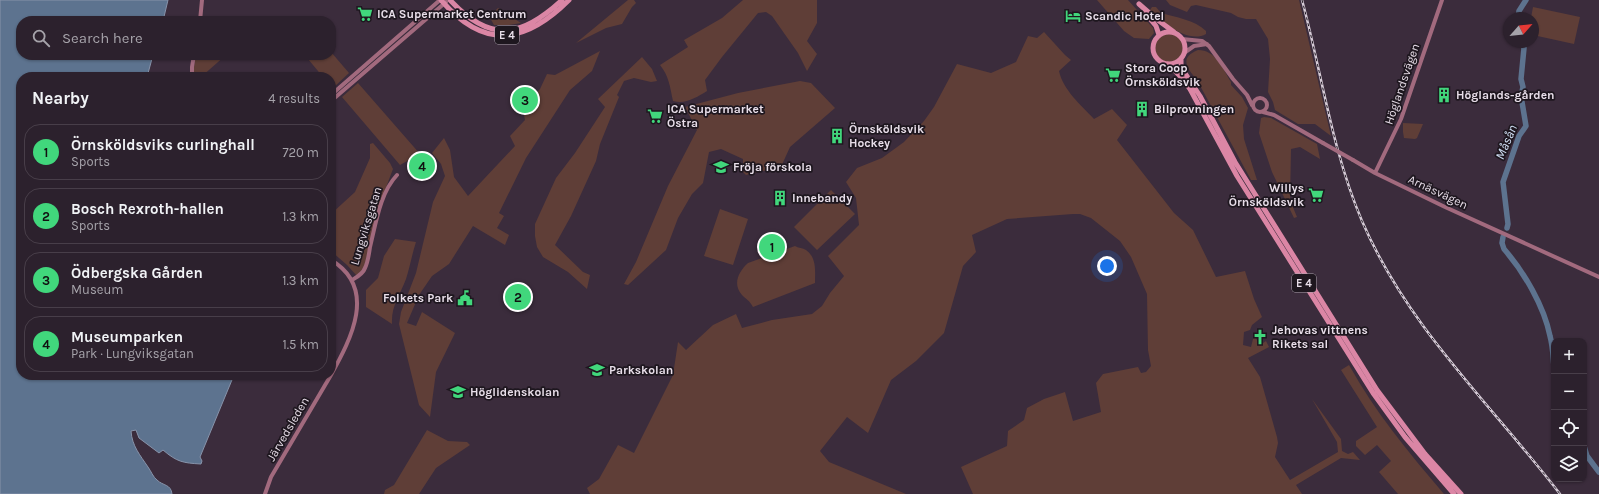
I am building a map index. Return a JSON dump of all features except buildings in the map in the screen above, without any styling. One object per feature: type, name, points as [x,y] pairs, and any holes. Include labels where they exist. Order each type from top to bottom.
[{"type":"highway","name":"E 4","points":[[445,1],[478,24],[487,28],[504,30],[518,29],[531,24],[544,16],[562,0]]},
{"type":"highway","name":"E 4","points":[[445,1],[459,19],[469,26],[485,33],[504,35],[519,34],[534,28],[553,15],[569,0]]},
{"type":"highway","points":[[1137,2],[1155,18],[1177,34],[1182,39],[1185,46],[1181,59],[1177,62],[1168,64],[1158,60],[1154,54],[1153,44],[1159,35],[1168,32],[1177,34]]},
{"type":"highway","points":[[1137,2],[1156,26],[1159,35]]},
{"type":"highway","name":"E 4","points":[[1181,59],[1181,66],[1200,96],[1238,168],[1377,390],[1408,433],[1461,494]]},
{"type":"highway","name":"E 4","points":[[1168,64],[1184,79],[1237,176],[1373,393],[1405,436],[1454,494]]},
{"type":"street","points":[[200,16],[202,0]]},
{"type":"street","name":"Höglandsvägen","points":[[1375,173],[1401,119],[1442,0]]},
{"type":"street","points":[[336,91],[445,1]]},
{"type":"street","points":[[336,97],[445,1]]},
{"type":"street","points":[[1182,39],[1202,41],[1207,44],[1215,52],[1233,79],[1247,95],[1256,112],[1263,112],[1266,110],[1267,105],[1265,100],[1247,95]]},
{"type":"street","points":[[1184,53],[1194,46],[1207,44]]},
{"type":"street","points":[[192,72],[193,60]]},
{"type":"street","points":[[1252,105],[1254,100],[1259,98]]},
{"type":"street","name":"Arnäsvägen","points":[[1267,105],[1274,115]]},
{"type":"street","name":"Arnäsvägen","points":[[1263,112],[1274,115],[1375,173],[1599,277]]},
{"type":"street","name":"Lungviksgatan","points":[[352,280],[361,275],[365,268],[384,198],[390,182],[397,175]]},
{"type":"street","points":[[336,264],[342,268],[352,280]]},
{"type":"street","name":"Järvedsleden","points":[[336,365],[355,323],[358,310],[356,289],[352,280]]},
{"type":"street","name":"Järvedsleden","points":[[265,494],[271,477],[328,380]]},
{"type":"shaded area","points":[[628,0],[634,0],[636,3],[622,24],[606,28],[576,43]]},
{"type":"shaded area","points":[[743,0],[817,0],[817,23],[807,41],[817,54],[807,71],[798,53],[772,16],[766,12],[758,13],[705,80],[707,91],[686,101],[673,101],[670,86],[660,65],[688,47],[684,40],[722,18]]},
{"type":"shaded area","points":[[1097,0],[1128,0],[1153,28],[1154,33],[1149,39],[1134,38],[1124,31]]},
{"type":"shaded area","points":[[1166,0],[1299,0],[1331,136],[1315,124],[1298,124],[1275,110],[1268,92],[1270,59],[1268,39],[1256,19],[1246,19],[1231,13],[1196,5],[1191,6],[1187,12],[1170,5]]},
{"type":"shaded area","points":[[1152,7],[1156,7],[1161,13],[1185,19],[1196,24],[1206,31],[1206,34],[1191,36],[1168,26],[1150,10]]},
{"type":"shaded area","points":[[1533,7],[1580,17],[1574,44],[1539,36],[1539,12],[1532,12]]},
{"type":"shaded area","points":[[498,8],[521,23],[494,25],[489,16]]},
{"type":"shaded area","points":[[1044,32],[1071,60],[1059,71],[1064,85],[1078,103],[1094,119],[1112,109],[1127,125],[1117,140],[1174,213],[1193,230],[1216,277],[1245,271],[1254,299],[1262,317],[1252,325],[1250,330],[1244,332],[1243,345],[1251,347],[1254,335],[1260,345],[1266,341],[1269,347],[1248,358],[1260,377],[1277,437],[1278,443],[1275,457],[1290,480],[1338,452],[1337,442],[1312,399],[1341,439],[1342,451],[1348,454],[1353,452],[1360,460],[1341,458],[1296,485],[1302,494],[973,494],[961,467],[1007,446],[1008,431],[1024,420],[1027,408],[1044,399],[1065,392],[1073,421],[1101,412],[1096,383],[1103,374],[1138,367],[1141,373],[1146,372],[1151,366],[1148,350],[1147,294],[1131,257],[1120,241],[1091,218],[1080,214],[1073,214],[1007,219],[972,235],[976,252],[963,266],[944,333],[916,361],[891,380],[868,433],[847,417],[820,451],[829,462],[906,494],[590,494],[587,488],[599,479],[618,445],[634,453],[673,375],[678,342],[686,350],[713,325],[736,314],[742,328],[772,320],[812,314],[822,306],[830,293],[844,276],[828,256],[859,225],[856,198],[846,182],[857,168],[882,158],[904,142],[924,121],[934,107],[957,64],[991,73],[1016,62],[1028,36],[1037,38]]},
{"type":"shaded area","points":[[1169,34],[1179,38],[1183,48],[1179,58],[1169,62],[1159,58],[1155,48],[1159,38]]},
{"type":"shaded area","points":[[1198,50],[1210,53],[1218,61],[1231,82],[1231,85],[1242,97],[1248,108],[1243,125],[1244,139],[1257,180],[1251,180],[1197,80],[1188,68],[1188,57]]},
{"type":"shaded area","points":[[600,51],[592,71],[570,90],[526,158],[499,213],[504,216],[497,228],[509,235],[505,245],[473,226],[449,264],[432,276],[419,295],[407,323],[416,326],[422,312],[455,333],[436,372],[430,417],[419,405],[399,324],[401,312],[416,273],[433,202],[445,176],[441,164],[432,153],[444,138],[450,150],[454,177],[468,196],[515,146],[510,136],[525,120],[524,115],[536,103],[535,95],[540,89],[547,74],[555,75]]},
{"type":"shaded area","points":[[642,57],[652,69],[657,81],[651,82],[634,78],[624,81],[617,95],[619,97],[600,144],[596,161],[571,216],[555,245],[583,272],[590,275],[587,289],[568,272],[543,257],[537,247],[535,224],[556,178],[575,153],[605,107],[598,99]]},
{"type":"shaded area","points":[[336,58],[349,73],[336,85],[336,72],[319,72],[309,60],[336,60]]},
{"type":"shaded area","points":[[195,60],[220,60],[207,72],[193,72]]},
{"type":"shaded area","points":[[800,81],[811,83],[835,108],[790,147],[780,169],[746,175],[743,172],[743,159],[721,149],[709,152],[703,183],[692,194],[678,218],[666,250],[628,285],[624,284],[636,262],[668,186],[697,130],[685,107],[738,93]]},
{"type":"shaded area","points":[[358,83],[420,154],[400,165],[342,97]]},
{"type":"shaded area","points":[[1261,118],[1271,118],[1317,144],[1320,159],[1300,147],[1291,149],[1290,200],[1297,217],[1294,218],[1272,172],[1259,133]]},
{"type":"shaded area","points":[[1403,123],[1423,124],[1417,138],[1404,138]]},
{"type":"shaded area","points":[[373,143],[390,163],[393,169],[385,190],[364,268],[357,276],[336,255],[336,209],[355,192],[370,158],[370,144]]},
{"type":"shaded area","points":[[427,156],[434,164],[418,171],[416,176],[411,169]]},
{"type":"shaded area","points":[[831,190],[855,214],[817,250],[794,227]]},
{"type":"shaded area","points":[[720,209],[748,219],[733,265],[704,256]]},
{"type":"shaded area","points":[[395,239],[416,242],[406,279],[394,306],[392,324],[366,307],[366,290],[378,278],[384,256]]},
{"type":"shaded area","points":[[795,246],[810,253],[815,265],[815,283],[753,307],[742,295],[737,286],[738,278],[742,270],[748,263]]},
{"type":"shaded area","points":[[1349,365],[1381,416],[1405,448],[1444,494],[1398,494],[1379,472],[1391,461],[1377,445],[1365,455],[1356,446],[1356,441],[1377,427],[1341,370]]},
{"type":"shaded area","points":[[427,430],[448,441],[467,442],[470,445],[436,468],[419,494],[384,494],[385,490],[394,485]]},
{"type":"water","points":[[0,0],[168,0],[164,16],[16,16],[16,60],[152,60],[148,72],[16,72],[16,380],[232,380],[200,457],[202,461],[201,464],[180,461],[163,450],[159,453],[139,438],[136,430],[131,431],[135,446],[153,476],[159,482],[170,488],[172,494],[0,494]]},
{"type":"waterway","name":"Måsån","points":[[1519,12],[1526,0]]},
{"type":"waterway","name":"Måsån","points":[[1507,228],[1508,224],[1503,182],[1519,136],[1526,126],[1521,96],[1523,87],[1521,79],[1524,48]]},
{"type":"waterway","name":"Måsån","points":[[1503,237],[1502,243],[1504,249],[1519,268],[1538,301],[1551,340]]},
{"type":"waterway","name":"Måsån","points":[[1587,456],[1599,472]]},
{"type":"railway","points":[[1302,0],[1328,112],[1343,167],[1362,221],[1381,260],[1403,296],[1452,364],[1560,494]]},
{"type":"place","name":"ICA Supermarket Centrum","points":[[365,14]]},
{"type":"place","name":"Scandic Hotel","points":[[1073,16]]},
{"type":"place","name":"Stora Coop Örnsköldsvik","points":[[1113,75]]},
{"type":"place","name":"Höglands-gården","points":[[1444,95]]},
{"type":"place","name":"Ödbergska Gården","points":[[525,100]]},
{"type":"place","name":"Bilprovningen","points":[[1142,109]]},
{"type":"place","name":"ICA Supermarket Östra","points":[[655,116]]},
{"type":"place","name":"Örnsköldsvik Hockey","points":[[837,136]]},
{"type":"place","name":"Museumparken","points":[[422,166]]},
{"type":"place","name":"Fröja förskola","points":[[721,167]]},
{"type":"place","name":"Willys Örnsköldsvik","points":[[1316,195]]},
{"type":"place","name":"Innebandy","points":[[780,198]]},
{"type":"place","name":"Örnsköldsviks curlinghall","points":[[772,247]]},
{"type":"place","name":"Bosch Rexroth-hallen","points":[[518,297]]},
{"type":"place","name":"Folkets Park","points":[[465,298]]},
{"type":"place","name":"Jehovas vittnens Rikets sal","points":[[1260,337]]},
{"type":"place","name":"Parkskolan","points":[[597,370]]},
{"type":"place","name":"Höglidenskolan","points":[[458,392]]}]
